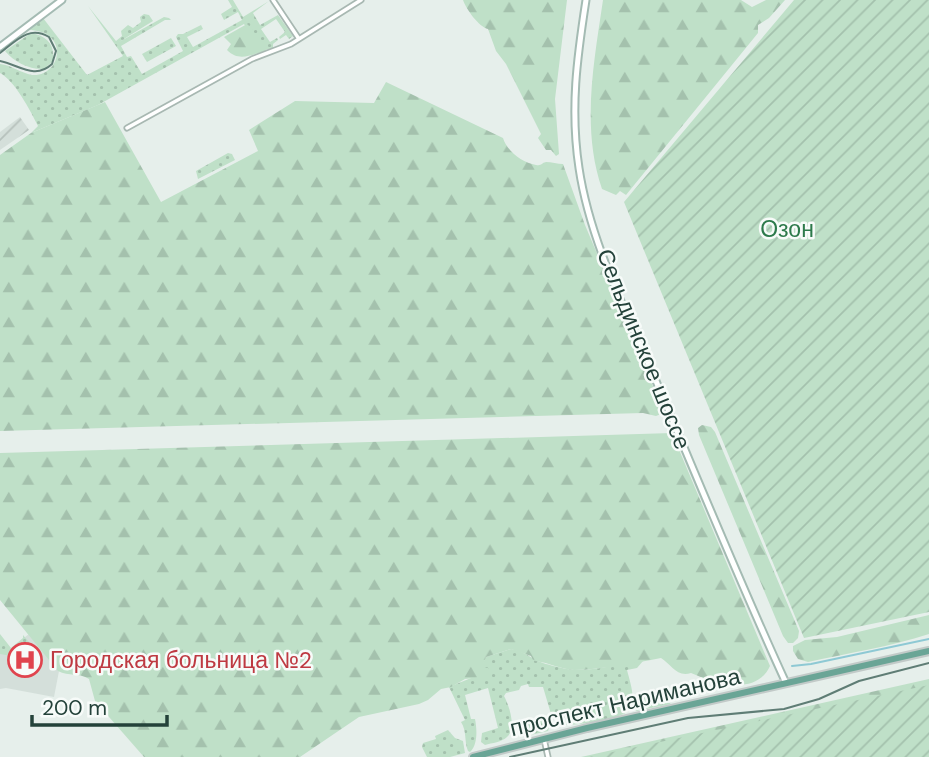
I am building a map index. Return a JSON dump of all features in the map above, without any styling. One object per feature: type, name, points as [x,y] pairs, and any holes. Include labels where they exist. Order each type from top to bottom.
[{"type":"main road","points":[[0,47],[62,0]]},
{"type":"main road","name":"Сельдинское шоссе","points":[[586,0],[574,80],[573,111],[584,194],[612,276],[786,683]]},
{"type":"main road","name":"проспект Нариманова","points":[[473,757],[929,651]]},
{"type":"street","points":[[273,0],[299,39]]},
{"type":"street","points":[[127,128],[252,59],[299,39],[360,0]]},
{"type":"street","points":[[544,739],[548,757]]},
{"type":"shaded area","points":[[20,117],[29,130],[0,150],[0,132]]},
{"type":"shaded area","name":"Городская больница №2","points":[[29,634],[59,671],[54,697],[0,689],[0,646],[11,648]]},
{"type":"green space","points":[[228,0],[233,0],[243,17],[269,1],[253,13],[260,25],[278,15],[293,36],[289,39],[286,35],[280,39],[285,32],[276,19],[261,29],[270,42],[277,38],[278,40],[273,44],[273,48],[261,51],[244,24],[98,105],[31,133],[38,126],[35,119],[17,89],[0,73],[0,64],[32,75],[46,72],[52,67],[57,55],[54,41],[44,33],[28,29],[43,18],[87,75],[123,56],[88,6],[116,41],[128,25],[133,28],[141,22],[140,17],[149,15],[153,21],[119,42],[164,17],[171,20],[165,20],[121,46],[142,74],[183,51],[176,37],[178,34],[201,25],[203,29],[187,37],[193,47],[242,20],[238,12],[224,20],[221,14],[232,7]]},
{"type":"green space","points":[[463,0],[567,0],[555,99],[559,154],[556,156],[551,150],[546,150],[538,138],[541,134],[506,64],[496,51],[488,29],[473,17]]},
{"type":"green space","points":[[603,0],[741,0],[752,7],[766,0],[785,0],[769,18],[758,25],[758,33],[626,195],[620,191],[616,195],[602,189],[592,142],[591,95]]},
{"type":"green space","name":"Озон","points":[[794,0],[929,0],[929,612],[804,638],[624,202]]},
{"type":"green space","points":[[247,24],[266,48],[265,51],[245,56],[231,54],[227,50],[231,44],[224,37]]},
{"type":"green space","points":[[31,33],[46,39],[51,45],[53,61],[44,69],[23,64],[5,51]]},
{"type":"green space","points":[[171,38],[176,46],[147,62],[142,54]]},
{"type":"green space","points":[[386,82],[503,138],[512,152],[526,162],[538,165],[546,162],[563,164],[585,225],[663,410],[661,414],[0,431],[0,155],[31,133],[105,102],[161,202],[258,151],[249,130],[295,101],[374,103]]},
{"type":"green space","points":[[228,153],[232,154],[235,160],[198,179],[196,171]]},
{"type":"green space","points":[[702,425],[711,427],[715,432],[799,631],[798,638],[793,643],[788,643],[783,636],[699,435],[698,428]]},
{"type":"green space","points":[[672,433],[770,666],[764,676],[755,682],[734,685],[691,673],[682,674],[661,658],[606,668],[569,669],[533,660],[531,656],[511,649],[486,657],[482,667],[488,668],[488,672],[483,677],[465,679],[441,689],[419,704],[359,717],[300,757],[144,757],[95,701],[89,679],[58,671],[0,600],[0,453]]},
{"type":"green space","points":[[929,615],[929,634],[899,643],[808,662],[798,659],[793,651],[793,646],[805,640],[837,637]]},
{"type":"green space","points":[[0,634],[11,648],[23,635],[34,648],[34,656],[29,659],[0,654]]},
{"type":"green space","points":[[511,649],[542,663],[576,670],[643,661],[637,668],[627,670],[632,705],[626,713],[609,719],[560,725],[551,714],[543,687],[529,687],[528,684],[504,696],[511,717],[510,733],[502,740],[485,745],[481,742],[482,733],[498,728],[488,688],[465,695],[471,719],[475,719],[476,727],[476,737],[470,752],[461,722],[465,720],[449,687],[476,676],[486,657]]},
{"type":"green space","points":[[929,679],[929,701],[632,757],[581,757]]},
{"type":"green space","points":[[929,685],[929,757],[589,757]]},
{"type":"green space","points":[[655,693],[671,704],[636,711],[644,697]]},
{"type":"green space","points":[[542,719],[550,724],[548,731],[526,736],[519,730],[523,724]]},
{"type":"green space","points":[[448,730],[455,738],[463,741],[465,753],[450,757],[427,757],[423,743],[436,739],[435,736]]},
{"type":"waterway","points":[[792,666],[929,639]]},
{"type":"tram line","points":[[0,53],[23,36],[35,33],[49,37],[56,51],[52,64],[39,71],[0,61]]},
{"type":"tram line","points":[[510,757],[688,718],[784,709],[819,699],[859,681],[929,663]]},
{"type":"place","name":"Городская больница №2","points":[[25,660]]}]
